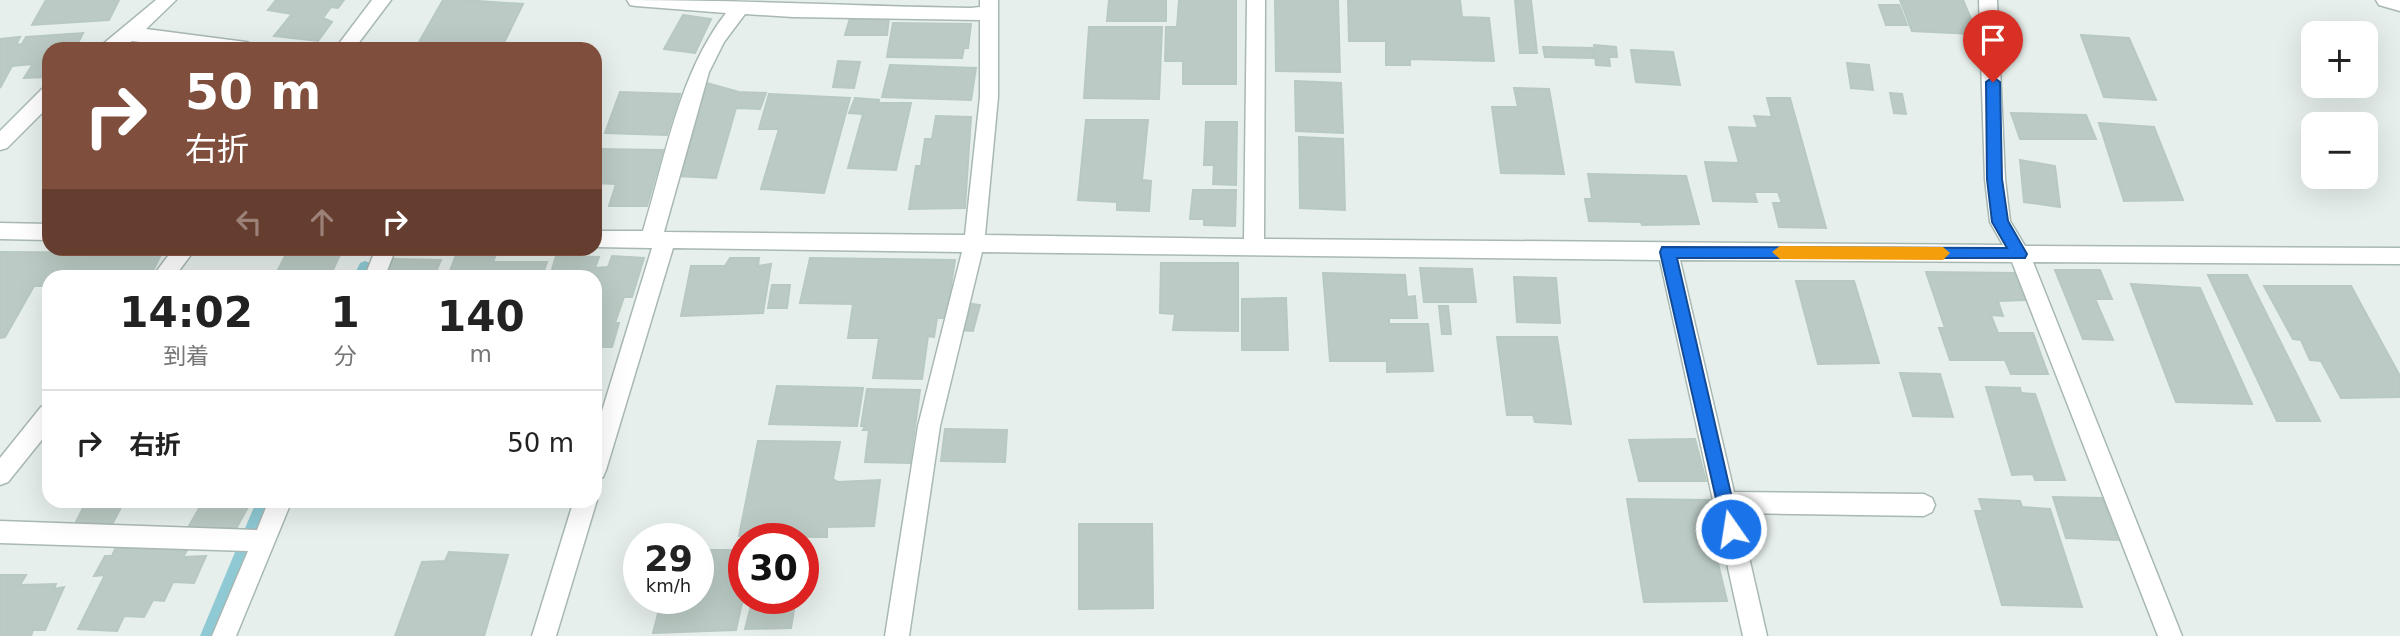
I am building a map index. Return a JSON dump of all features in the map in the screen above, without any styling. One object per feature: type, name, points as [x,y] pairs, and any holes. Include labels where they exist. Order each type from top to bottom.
[{"type":"street","points":[[117,42],[167,0]]},
{"type":"street","points":[[349,42],[382,0]]},
{"type":"street","points":[[636,0],[743,3],[793,11],[906,14],[971,15],[989,6],[989,97],[974,243],[929,426],[897,636]]},
{"type":"street","points":[[1254,245],[1256,0]]},
{"type":"street","points":[[1988,0],[1995,179],[2000,222],[2019,254],[2170,636]]},
{"type":"street","points":[[2385,0],[2400,5]]},
{"type":"street","points":[[602,444],[658,240],[700,72],[716,39],[743,3]]},
{"type":"street","points":[[129,34],[191,42]]},
{"type":"street","points":[[0,143],[42,101]]},
{"type":"street","points":[[0,231],[42,232]]},
{"type":"street","points":[[602,239],[1668,252],[2400,256]]},
{"type":"street","points":[[1668,252],[1755,636]]},
{"type":"street","points":[[168,270],[179,256]]},
{"type":"street","points":[[0,475],[42,423]]},
{"type":"street","points":[[1724,502],[1924,505]]},
{"type":"street","points":[[225,636],[278,508]]},
{"type":"street","points":[[544,636],[584,508]]},
{"type":"street","points":[[0,532],[264,541]]},
{"type":"building","points":[[46,0],[119,0],[109,20],[32,25]]},
{"type":"building","points":[[276,0],[344,0],[338,8],[331,7],[323,18],[332,22],[318,41],[274,36],[292,14],[268,10]]},
{"type":"building","points":[[443,0],[523,4],[504,42],[419,42]]},
{"type":"building","points":[[1109,0],[1166,0],[1166,21],[1107,21]]},
{"type":"building","points":[[1179,0],[1236,0],[1236,84],[1183,84],[1183,61],[1165,61],[1166,27],[1177,27]]},
{"type":"building","points":[[1275,0],[1338,0],[1340,72],[1276,71]]},
{"type":"building","points":[[1348,0],[1460,0],[1462,17],[1489,18],[1494,61],[1410,59],[1410,65],[1386,65],[1386,41],[1349,41]]},
{"type":"building","points":[[1515,0],[1531,0],[1537,53],[1520,53]]},
{"type":"building","points":[[1900,0],[1963,0],[1975,28],[1973,34],[1912,31]]},
{"type":"building","points":[[1879,5],[1899,5],[1907,25],[1886,25]]},
{"type":"building","points":[[683,15],[711,19],[695,53],[664,49]]},
{"type":"building","points":[[850,18],[889,18],[887,35],[845,35]]},
{"type":"building","points":[[893,23],[971,24],[968,48],[964,48],[962,58],[887,57]]},
{"type":"building","points":[[1089,27],[1162,27],[1159,99],[1084,98]]},
{"type":"building","points":[[83,33],[78,42],[42,42],[42,77],[24,78],[33,64],[12,66],[0,88],[0,39],[20,37],[16,45],[22,44],[26,37]]},
{"type":"building","points":[[2081,35],[2129,38],[2156,100],[2104,97]]},
{"type":"building","points":[[1594,45],[1616,47],[1617,57],[1609,57],[1610,66],[1596,65]]},
{"type":"building","points":[[1543,47],[1592,48],[1594,58],[1545,57]]},
{"type":"building","points":[[1631,50],[1673,52],[1680,85],[1636,82]]},
{"type":"building","points":[[838,61],[860,62],[854,88],[833,87]]},
{"type":"building","points":[[1847,63],[1869,65],[1873,90],[1851,88]]},
{"type":"building","points":[[890,65],[976,68],[971,100],[882,97]]},
{"type":"building","points":[[1295,81],[1341,83],[1343,133],[1296,131]]},
{"type":"building","points":[[703,82],[739,92],[766,93],[760,109],[736,108],[716,178],[676,176]]},
{"type":"building","points":[[1514,88],[1549,89],[1564,174],[1501,173],[1492,107],[1518,107]]},
{"type":"building","points":[[620,92],[680,94],[667,135],[605,133]]},
{"type":"building","points":[[1890,93],[1902,94],[1906,114],[1894,113]]},
{"type":"building","points":[[769,94],[850,98],[824,193],[761,189],[779,129],[759,129]]},
{"type":"building","points":[[855,98],[879,100],[878,103],[911,103],[896,170],[848,168],[863,114],[849,113]]},
{"type":"building","points":[[1767,98],[1790,98],[1826,228],[1779,227],[1773,203],[1782,203],[1778,192],[1754,192],[1757,202],[1713,201],[1705,162],[1739,163],[1729,127],[1758,128],[1754,116],[1772,117]]},
{"type":"building","points":[[2011,113],[2086,115],[2096,139],[2020,139]]},
{"type":"building","points":[[936,116],[971,117],[965,208],[909,209],[916,166],[921,166],[925,139],[932,139]]},
{"type":"building","points":[[1086,120],[1148,120],[1142,180],[1151,181],[1149,211],[1117,210],[1117,202],[1078,200]]},
{"type":"building","points":[[1206,122],[1237,122],[1236,185],[1213,184],[1214,165],[1204,165]]},
{"type":"building","points":[[2099,123],[2154,127],[2183,200],[2124,201]]},
{"type":"building","points":[[1299,137],[1343,139],[1345,210],[1300,208]]},
{"type":"building","points":[[602,149],[663,150],[647,206],[609,206],[616,184],[602,183]]},
{"type":"building","points":[[2020,160],[2055,166],[2060,207],[2024,202]]},
{"type":"building","points":[[1588,174],[1686,176],[1699,224],[1642,225],[1641,222],[1589,221],[1585,199],[1592,199]]},
{"type":"building","points":[[1193,190],[1236,190],[1235,226],[1204,225],[1204,219],[1190,219]]},
{"type":"building","points":[[0,252],[42,252],[42,256],[160,256],[153,270],[42,270],[42,286],[34,286],[5,337],[0,338]]},
{"type":"building","points":[[285,256],[340,256],[333,270],[278,270]]},
{"type":"building","points":[[456,256],[495,257],[493,262],[547,262],[544,270],[450,270]]},
{"type":"building","points":[[556,256],[599,257],[595,268],[608,267],[612,256],[644,258],[632,297],[624,297],[615,323],[619,323],[612,347],[602,347],[602,270],[552,270]]},
{"type":"building","points":[[730,258],[759,258],[758,266],[771,264],[763,313],[681,316],[691,266],[725,266]]},
{"type":"building","points":[[810,258],[955,260],[946,318],[937,318],[934,337],[928,336],[922,379],[873,378],[879,338],[848,338],[853,304],[800,303]]},
{"type":"building","points":[[392,259],[441,260],[437,270],[387,270]]},
{"type":"building","points":[[1161,263],[1238,263],[1238,331],[1173,330],[1175,314],[1160,313]]},
{"type":"building","points":[[1420,268],[1472,269],[1476,302],[1424,302]]},
{"type":"building","points":[[2055,270],[2100,270],[2112,299],[2095,299],[2113,340],[2083,339]]},
{"type":"building","points":[[1926,272],[2015,273],[2026,300],[1998,301],[2003,316],[1991,315],[1998,333],[2033,333],[2048,374],[2011,374],[2005,360],[1950,360],[1939,328],[1945,328]]},
{"type":"building","points":[[1323,273],[1405,275],[1407,297],[1415,296],[1417,318],[1389,318],[1389,324],[1428,324],[1433,371],[1387,372],[1387,361],[1330,361]]},
{"type":"building","points":[[2208,275],[2247,275],[2320,421],[2277,421]]},
{"type":"building","points":[[1514,277],[1556,278],[1560,323],[1517,322]]},
{"type":"building","points":[[1796,281],[1854,281],[1879,363],[1818,364]]},
{"type":"building","points":[[2131,284],[2200,288],[2252,404],[2176,402]]},
{"type":"building","points":[[772,285],[790,285],[787,308],[768,308]]},
{"type":"building","points":[[2264,286],[2351,286],[2400,376],[2400,397],[2341,398],[2321,361],[2310,360],[2301,340],[2293,339]]},
{"type":"building","points":[[1286,298],[1288,350],[1242,350],[1242,299]]},
{"type":"building","points":[[965,303],[980,305],[973,331],[958,330]]},
{"type":"building","points":[[1439,306],[1448,306],[1451,334],[1442,334]]},
{"type":"building","points":[[1497,337],[1557,337],[1571,424],[1535,422],[1533,415],[1507,415]]},
{"type":"building","points":[[1900,373],[1940,374],[1953,417],[1913,416]]},
{"type":"building","points":[[777,386],[863,388],[857,426],[769,424]]},
{"type":"building","points":[[1986,387],[2020,388],[2021,393],[2035,394],[2065,480],[2035,480],[2033,474],[2012,475]]},
{"type":"building","points":[[867,389],[920,390],[910,463],[865,462],[869,430],[863,430],[865,426],[861,426]]},
{"type":"building","points":[[945,429],[1007,430],[1005,462],[941,461]]},
{"type":"building","points":[[1695,439],[1706,481],[1639,481],[1629,440]]},
{"type":"building","points":[[758,441],[840,442],[833,479],[838,482],[880,480],[874,526],[827,527],[827,537],[819,537],[819,523],[742,523]]},
{"type":"building","points":[[2053,497],[2102,498],[2118,540],[2066,538]]},
{"type":"building","points":[[1627,499],[1713,500],[1726,560],[1717,559],[1727,601],[1644,602]]},
{"type":"building","points":[[1979,499],[2020,501],[2022,507],[2050,509],[2082,607],[2002,605],[1975,511],[1983,511]]},
{"type":"building","points":[[83,508],[121,508],[110,528],[73,528]]},
{"type":"building","points":[[199,508],[248,508],[233,534],[186,531]]},
{"type":"building","points":[[1079,524],[1152,524],[1153,608],[1079,609]]},
{"type":"building","points":[[117,545],[189,547],[183,557],[206,556],[194,583],[173,582],[164,601],[153,600],[144,617],[124,616],[117,631],[78,629],[105,575],[94,576],[105,556],[112,556]]},
{"type":"building","points":[[714,550],[728,550],[728,614],[740,614],[736,630],[653,633],[658,614],[714,614]]},
{"type":"building","points":[[449,552],[508,555],[484,636],[395,636],[422,562],[445,561]]},
{"type":"building","points":[[0,575],[26,575],[20,585],[56,584],[54,589],[64,587],[45,630],[33,630],[31,636],[0,636]]},
{"type":"building","points":[[749,614],[793,614],[791,628],[745,629]]},
{"type":"waterway","points":[[251,533],[262,508]]},
{"type":"waterway","points":[[208,636],[244,550]]},
{"type":"slow traffic","points":[[1780,252],[1943,253]]},
{"type":"route","points":[[1731,529],[1668,252],[2019,254],[2000,222],[1995,179],[1993,82]]}]
